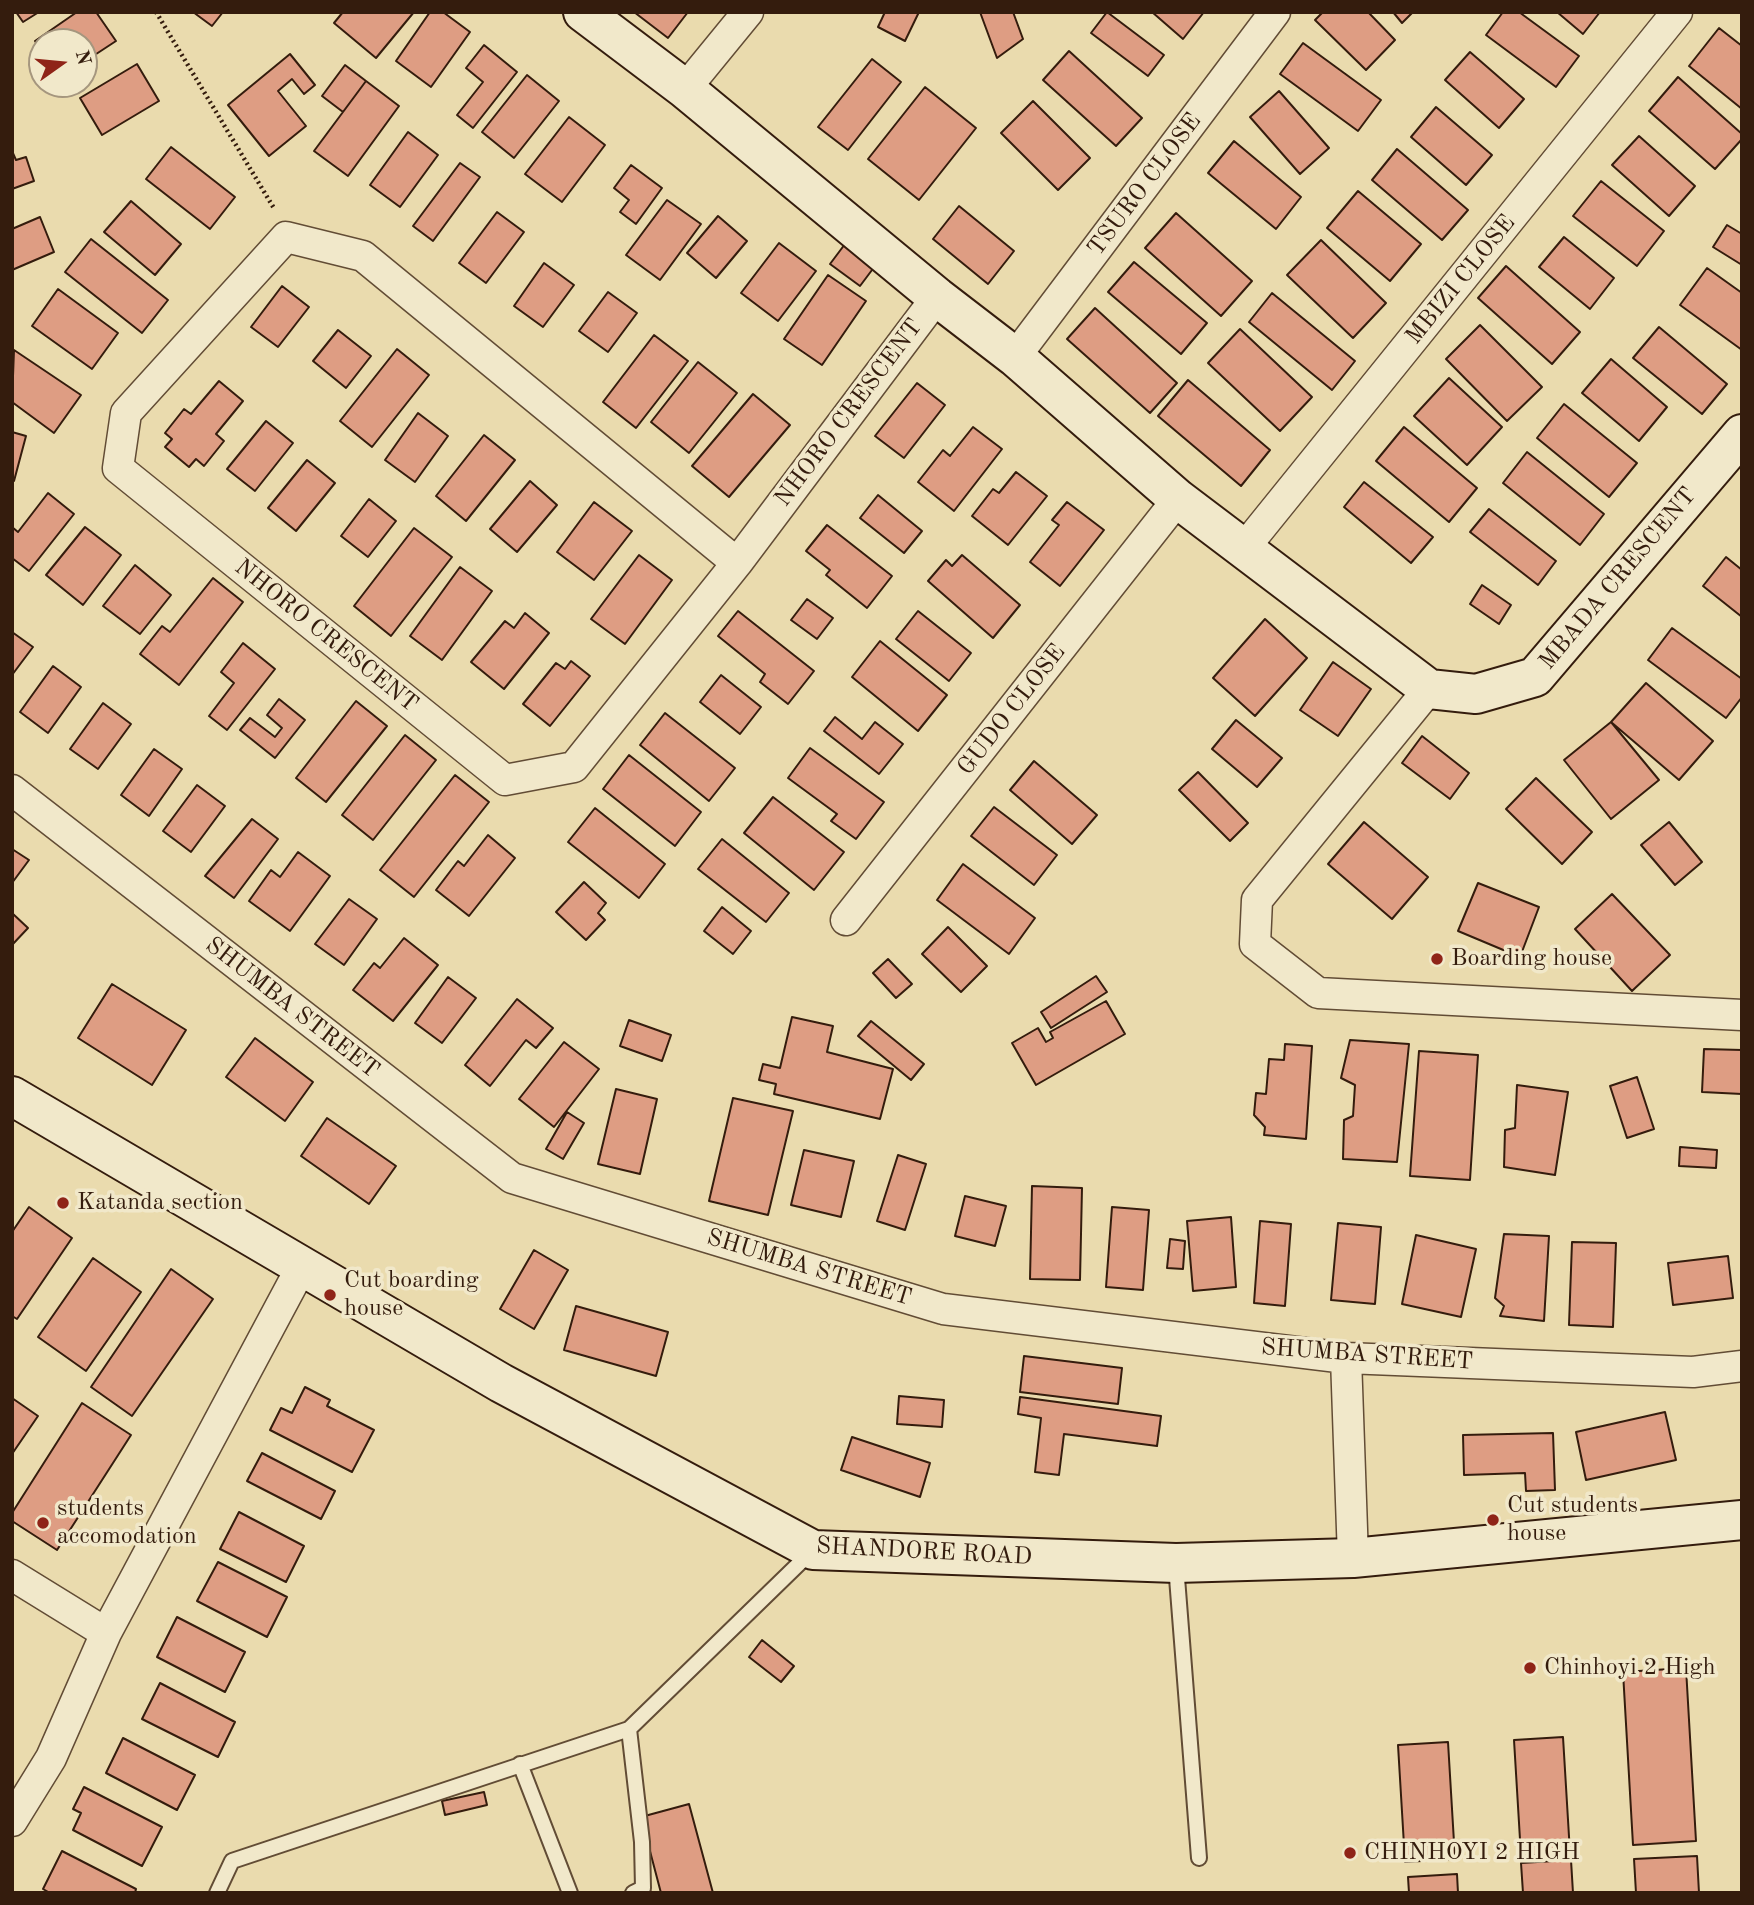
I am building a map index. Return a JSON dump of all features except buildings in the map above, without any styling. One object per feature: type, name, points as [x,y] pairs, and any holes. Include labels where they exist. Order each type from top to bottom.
[{"type":"street","points":[[583,12],[685,89],[937,297],[1014,357],[1178,499],[1245,547],[1429,689],[1257,900],[1255,944],[1318,993],[1742,1016]]},
{"type":"street","points":[[685,89],[748,12]]},
{"type":"street","name":"TSURO CLOSE","points":[[1014,357],[1275,12]]},
{"type":"street","name":"MBIZI CLOSE","points":[[1245,547],[1676,12]]},
{"type":"street","name":"NHORO CRESCENT","points":[[286,237],[126,414],[117,468],[505,780],[574,768],[737,563],[937,297]]},
{"type":"street","points":[[286,237],[363,256],[737,563]]},
{"type":"street","name":"MBADA CRESCENT","points":[[1429,689],[1476,694],[1535,677],[1742,434]]},
{"type":"street","name":"GUDO CLOSE","points":[[846,920],[1178,499]]},
{"type":"street","name":"SHUMBA STREET","points":[[12,790],[512,1178],[943,1309],[1346,1358],[1693,1372],[1742,1366]]},
{"type":"street","name":"SHANDORE ROAD","points":[[12,1096],[501,1383],[813,1550],[1176,1563],[1353,1558],[1742,1520]]},
{"type":"street","points":[[12,1821],[51,1758],[106,1633],[302,1268]]},
{"type":"street","points":[[1346,1358],[1353,1558]]},
{"type":"street","points":[[12,1575],[106,1633]]},
{"type":"lane","points":[[217,1893],[232,1861],[629,1729],[813,1550]]},
{"type":"lane","points":[[1176,1563],[1199,1858]]},
{"type":"lane","points":[[629,1729],[643,1888],[633,1893]]},
{"type":"lane","points":[[520,1764],[570,1893]]},
{"type":"path","points":[[156,12],[271,200],[286,237]]},
{"type":"place","name":"Boarding house","points":[[1437,959]]},
{"type":"place","name":"Katanda section","points":[[63,1203]]},
{"type":"place","name":"Cut boarding house","points":[[330,1295]]},
{"type":"place","name":"Cut students house","points":[[1493,1520]]},
{"type":"place","name":"students accomodation","points":[[43,1523]]},
{"type":"place","name":"Chinhoyi 2 High","points":[[1530,1668]]},
{"type":"place","name":"CHINHOYI 2 HIGH","points":[[1350,1853]]}]
